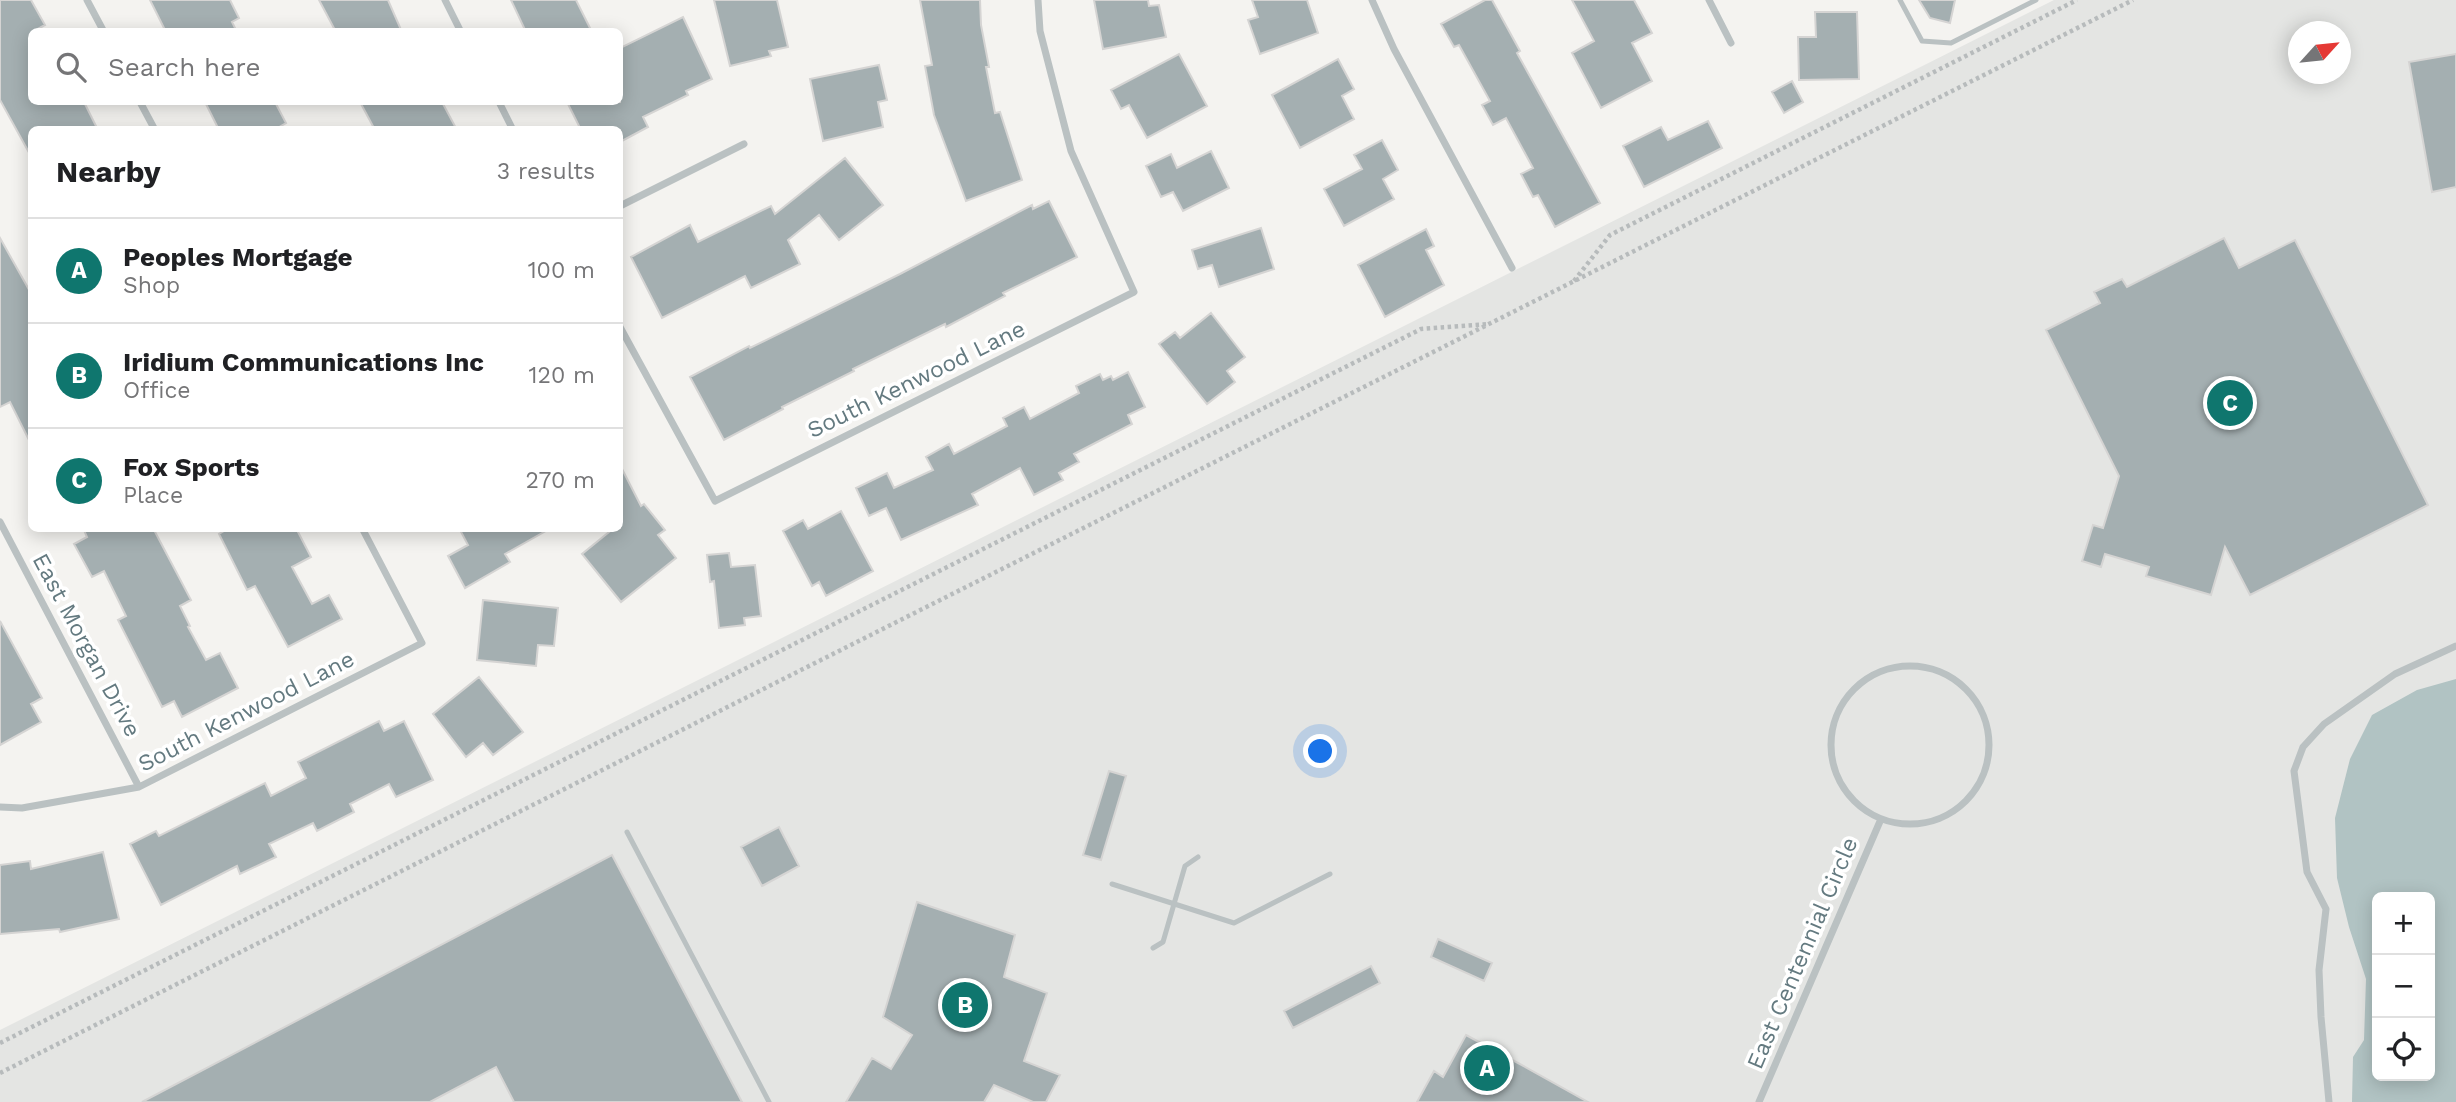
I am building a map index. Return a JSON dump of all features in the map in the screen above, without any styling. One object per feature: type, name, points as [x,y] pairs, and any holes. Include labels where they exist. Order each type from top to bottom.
[{"type":"street","points":[[87,0],[102,28]]},
{"type":"street","points":[[445,0],[459,28]]},
{"type":"street","name":"South Kenwood Lane","points":[[623,332],[715,501],[1135,292],[1071,151],[1040,32],[1038,0]]},
{"type":"street","points":[[1372,0],[1394,49],[1512,268]]},
{"type":"street","points":[[1709,0],[1731,43]]},
{"type":"street","points":[[142,105],[153,126]]},
{"type":"street","points":[[500,105],[511,126]]},
{"type":"street","points":[[623,204],[744,144]]},
{"type":"street","name":"East Morgan Drive","points":[[0,522],[139,787]]},
{"type":"street","name":"South Kenwood Lane","points":[[0,807],[22,808],[139,787],[422,643],[364,532]]},
{"type":"street","points":[[2329,1102],[2319,970],[2326,909],[2306,872],[2294,771],[2303,747],[2324,724],[2395,674],[2456,646]]},
{"type":"street","name":"East Centennial Circle","points":[[1897,666],[1923,666],[1948,675],[1969,692],[1983,714],[1990,740],[1987,767],[1975,791],[1957,810],[1933,821],[1907,825],[1881,819],[1859,806],[1842,786],[1832,762],[1831,736],[1838,711],[1852,690],[1873,674],[1897,666]]},
{"type":"street","name":"East Centennial Circle","points":[[1759,1102],[1881,819]]},
{"type":"lane","points":[[1900,0],[1922,41],[1951,43],[2036,0]]},
{"type":"lane","points":[[627,832],[769,1102]]},
{"type":"lane","points":[[1153,948],[1163,942],[1185,866],[1198,857]]},
{"type":"lane","points":[[1112,884],[1234,923],[1330,874]]},
{"type":"path","points":[[1572,284],[1610,235],[2077,0]]},
{"type":"path","points":[[0,1073],[2133,0]]},
{"type":"path","points":[[0,1043],[1421,329],[1493,323]]},
{"type":"shaded area","points":[[2054,0],[2456,0],[2456,1102],[0,1102],[0,1030]]},
{"type":"shaded area","points":[[2456,679],[2456,1102],[2352,1102],[2353,1057],[2364,1040],[2366,979],[2337,878],[2335,818],[2350,759],[2372,715],[2417,690]]},
{"type":"building","points":[[0,0],[31,0],[45,25],[28,28],[28,105],[86,105],[96,126],[28,126],[28,151],[0,100]]},
{"type":"building","points":[[150,0],[230,0],[239,18],[232,22],[235,28],[164,28]]},
{"type":"building","points":[[319,0],[388,0],[400,28],[334,28]]},
{"type":"building","points":[[511,0],[576,0],[590,28],[524,28]]},
{"type":"building","points":[[714,0],[777,0],[788,47],[769,51],[771,56],[730,66]]},
{"type":"building","points":[[920,0],[980,0],[981,25],[989,67],[986,67],[995,113],[1000,112],[1022,180],[966,201],[934,115],[925,66],[932,65]]},
{"type":"building","points":[[1094,0],[1148,0],[1149,6],[1159,5],[1166,37],[1103,49]]},
{"type":"building","points":[[1252,0],[1307,0],[1318,33],[1260,54],[1248,20],[1258,17]]},
{"type":"building","points":[[1485,0],[1492,0],[1520,51],[1517,53],[1600,203],[1555,227],[1538,195],[1533,197],[1521,174],[1533,168],[1506,118],[1493,125],[1482,105],[1490,101],[1459,45],[1454,47],[1441,24]]},
{"type":"building","points":[[1572,0],[1634,0],[1652,33],[1632,43],[1652,81],[1601,108],[1572,53],[1594,41]]},
{"type":"building","points":[[1919,0],[1955,0],[1950,23],[1930,18]]},
{"type":"building","points":[[1815,12],[1857,12],[1859,79],[1799,80],[1798,37],[1816,37]]},
{"type":"building","points":[[683,17],[712,79],[686,91],[688,95],[643,117],[648,127],[623,140],[623,126],[579,126],[568,105],[623,105],[623,47]]},
{"type":"building","points":[[1179,54],[1207,106],[1147,138],[1129,105],[1121,109],[1111,90]]},
{"type":"building","points":[[2456,54],[2456,187],[2432,192],[2409,62]]},
{"type":"building","points":[[1338,59],[1354,89],[1342,96],[1354,119],[1300,148],[1272,95]]},
{"type":"building","points":[[879,65],[887,100],[878,102],[883,127],[823,141],[810,79]]},
{"type":"building","points":[[1792,81],[1803,102],[1784,113],[1772,92]]},
{"type":"building","points":[[206,105],[277,105],[286,123],[281,126],[217,126]]},
{"type":"building","points":[[362,105],[444,105],[455,126],[373,126]]},
{"type":"building","points":[[1708,121],[1722,148],[1644,187],[1623,146],[1661,127],[1668,140]]},
{"type":"building","points":[[1382,140],[1398,170],[1383,179],[1394,199],[1344,226],[1324,189],[1362,169],[1354,155]]},
{"type":"building","points":[[1211,151],[1229,188],[1183,211],[1173,192],[1161,197],[1146,166],[1171,154],[1177,168]]},
{"type":"building","points":[[845,158],[883,205],[839,240],[819,215],[788,240],[800,264],[751,288],[745,276],[662,318],[631,257],[690,225],[698,242],[771,206],[775,214]]},
{"type":"building","points":[[1049,201],[1077,257],[1003,293],[1005,296],[946,327],[945,324],[853,369],[854,371],[724,440],[690,377],[900,274],[1032,205],[1033,209]]},
{"type":"building","points":[[1261,228],[1274,269],[1219,287],[1212,265],[1198,269],[1192,250]]},
{"type":"building","points":[[1426,229],[1434,246],[1426,250],[1444,285],[1385,317],[1358,265]]},
{"type":"building","points":[[0,238],[28,288],[28,438],[10,402],[0,407]]},
{"type":"building","points":[[2224,238],[2239,268],[2295,240],[2428,505],[2250,595],[2225,547],[2211,595],[2146,576],[2149,567],[2105,554],[2101,567],[2082,561],[2093,525],[2103,528],[2119,476],[2046,330],[2100,303],[2094,292],[2122,279],[2127,287]]},
{"type":"building","points":[[1211,313],[1245,357],[1227,371],[1235,382],[1207,404],[1159,344],[1175,332],[1180,338]]},
{"type":"building","points":[[1128,372],[1145,407],[1128,415],[1132,424],[1074,454],[1079,462],[1059,473],[1063,480],[1034,495],[1020,468],[972,494],[978,505],[901,540],[886,508],[869,516],[856,488],[887,473],[894,488],[933,470],[926,457],[949,444],[954,454],[1007,426],[1003,418],[1024,407],[1030,419],[1079,393],[1076,386],[1100,374],[1103,380],[1111,376],[1113,380]]},
{"type":"building","points":[[623,471],[641,506],[644,504],[665,530],[658,535],[676,558],[621,602],[582,554],[609,532],[623,532]]},
{"type":"building","points":[[841,511],[873,571],[826,596],[819,582],[812,586],[783,531],[803,520],[808,529]]},
{"type":"building","points":[[85,532],[155,532],[191,600],[180,606],[190,626],[188,627],[206,660],[220,653],[238,688],[182,717],[174,701],[162,707],[118,620],[126,616],[104,571],[92,577],[74,544],[87,537]]},
{"type":"building","points":[[298,532],[311,557],[292,567],[312,604],[329,595],[342,619],[288,647],[255,586],[247,590],[219,534]]},
{"type":"building","points":[[461,532],[544,532],[505,554],[510,562],[465,588],[448,556],[468,545]]},
{"type":"building","points":[[729,553],[731,567],[755,565],[761,616],[744,618],[745,625],[719,628],[714,581],[710,582],[707,555]]},
{"type":"building","points":[[483,600],[558,608],[554,646],[538,645],[536,666],[477,660]]},
{"type":"building","points":[[0,621],[42,698],[31,704],[41,722],[0,745]]},
{"type":"building","points":[[479,677],[523,732],[493,755],[483,743],[466,757],[433,714]]},
{"type":"building","points":[[379,721],[384,731],[404,721],[433,780],[396,797],[389,784],[350,804],[354,812],[317,831],[313,823],[269,844],[276,857],[240,874],[237,866],[161,905],[130,844],[156,831],[159,836],[265,783],[271,796],[306,778],[298,762]]},
{"type":"building","points":[[1109,771],[1126,776],[1101,860],[1083,855]]},
{"type":"building","points":[[779,827],[799,866],[762,886],[741,847]]},
{"type":"building","points":[[103,852],[119,919],[60,932],[59,929],[0,934],[0,865],[30,861],[31,869]]},
{"type":"building","points":[[612,855],[742,1102],[514,1102],[496,1067],[430,1102],[142,1102]]},
{"type":"building","points":[[917,902],[1015,935],[1004,977],[1047,993],[1024,1061],[1060,1075],[1046,1102],[1033,1102],[994,1085],[984,1102],[846,1102],[872,1058],[891,1069],[912,1035],[883,1017]]},
{"type":"building","points":[[1438,939],[1492,963],[1484,981],[1431,957]]},
{"type":"building","points":[[1371,966],[1380,983],[1293,1028],[1284,1011]]},
{"type":"building","points":[[1466,1035],[1588,1102],[1417,1102],[1434,1071],[1443,1077]]},
{"type":"place","name":"Fox Sports","points":[[2230,403]]},
{"type":"place","name":"Iridium Communications Inc","points":[[965,1005]]},
{"type":"place","name":"Peoples Mortgage","points":[[1487,1068]]}]
